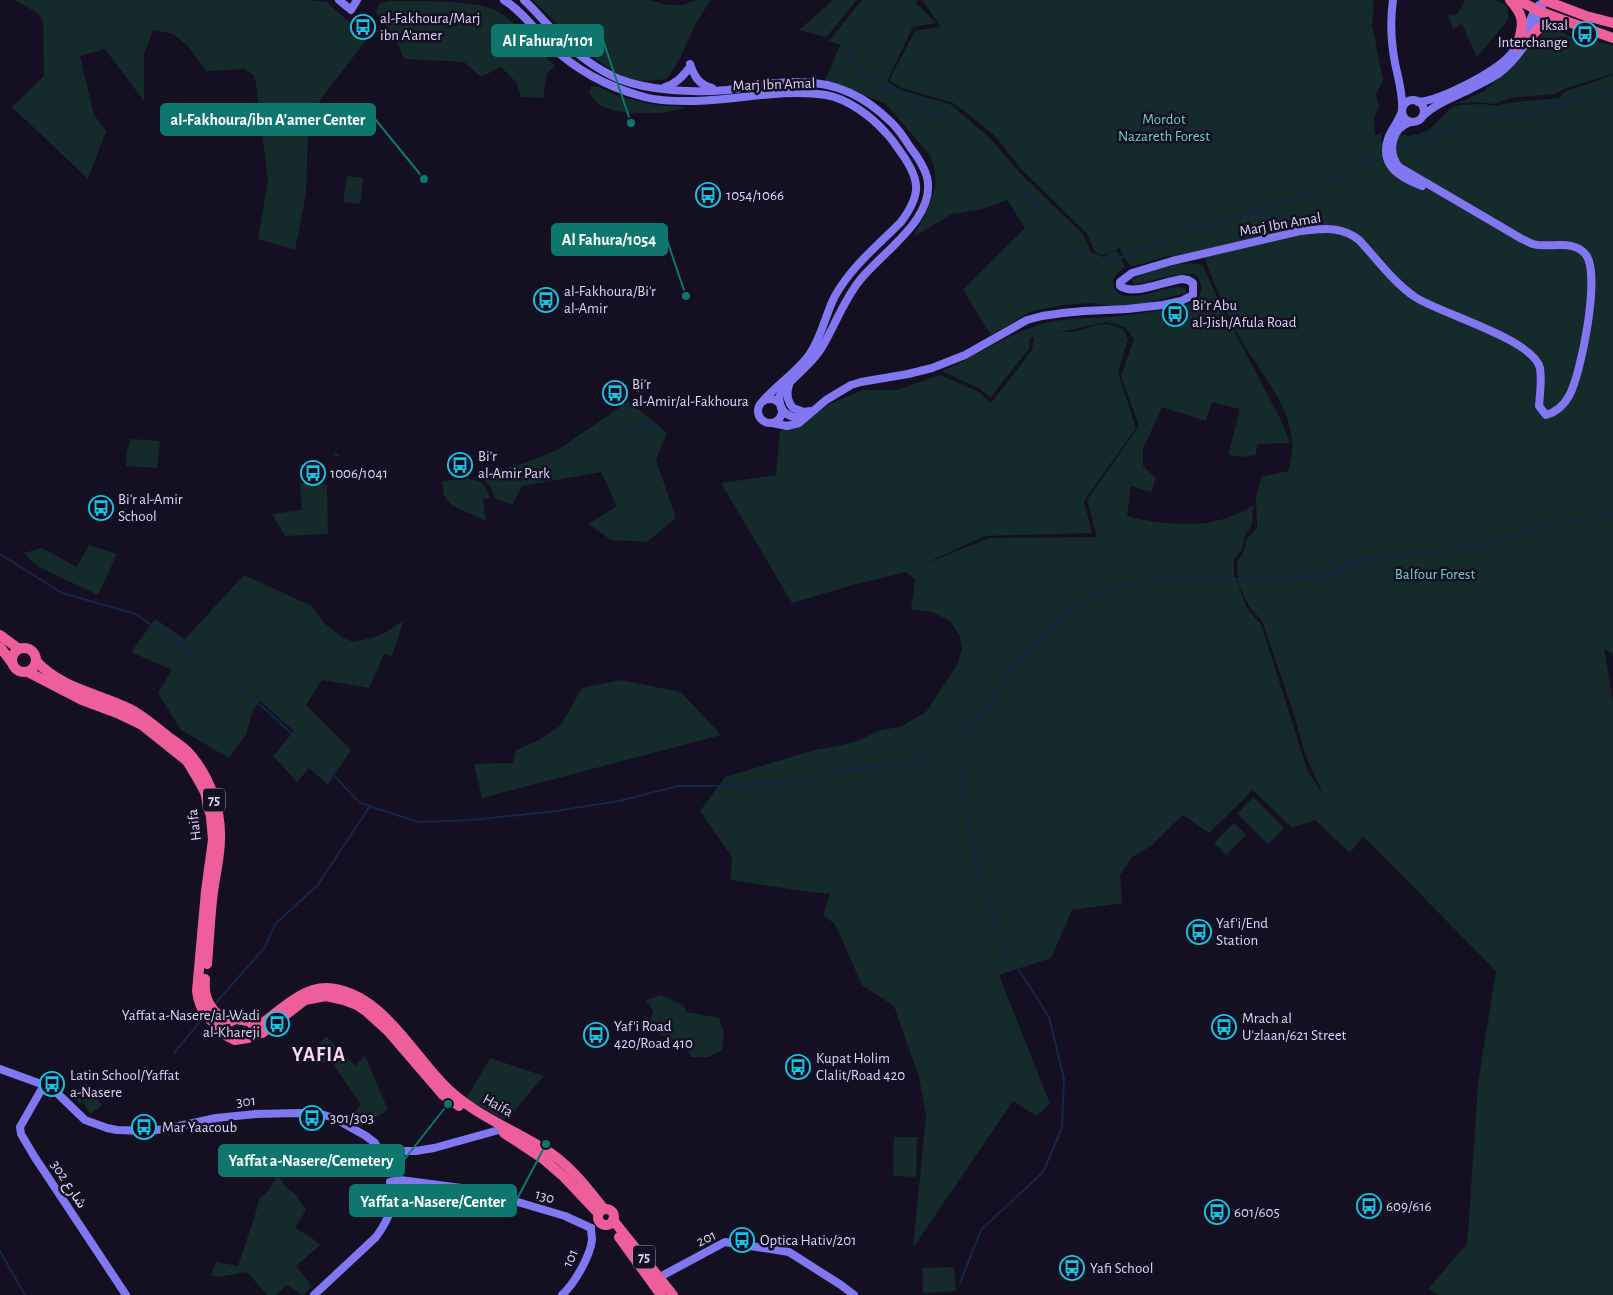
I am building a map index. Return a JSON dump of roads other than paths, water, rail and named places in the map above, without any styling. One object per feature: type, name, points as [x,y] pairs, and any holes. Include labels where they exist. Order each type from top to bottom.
[{"type":"highway","points":[[1510,0],[1517,8],[1522,19],[1522,44]]},
{"type":"highway","points":[[1518,0],[1538,10],[1613,38]]},
{"type":"highway","points":[[1544,0],[1586,16],[1613,23]]},
{"type":"highway","points":[[1522,44],[1540,27],[1550,22],[1573,24]]},
{"type":"highway","name":"75","points":[[0,635],[19,649],[27,648],[31,650],[36,661]]},
{"type":"highway","points":[[0,648],[14,668],[20,672],[28,672],[34,668],[36,661]]},
{"type":"highway","points":[[12,663],[13,654],[19,649]]},
{"type":"highway","name":"Haifa","points":[[36,661],[54,676],[83,691],[129,709],[151,722],[193,757],[205,775],[219,816],[220,840],[204,990],[210,1007],[218,1016],[230,1021]]},
{"type":"highway","name":"Haifa","points":[[28,672],[82,700],[142,725],[187,761],[199,781],[205,792],[211,817],[213,840],[198,991],[199,1003],[203,1013],[225,1032]]},
{"type":"highway","name":"Haifa","points":[[252,1031],[300,995],[313,990],[326,988],[360,997],[393,1026],[447,1088],[464,1103],[552,1155],[571,1169],[602,1219]]},
{"type":"highway","name":"Haifa","points":[[252,1031],[262,1033],[306,1000],[315,997],[326,996],[357,1005],[388,1031],[444,1095],[542,1158],[564,1178],[656,1279],[673,1295]]},
{"type":"highway","name":"75","points":[[225,1032],[229,1038],[243,1040],[252,1031],[250,1022],[236,1019],[230,1021]]},
{"type":"highway","points":[[225,1032],[226,1026],[230,1021]]},
{"type":"highway","name":"Haifa","points":[[656,1279],[661,1295]]},
{"type":"street","points":[[339,0],[351,10],[357,0]]},
{"type":"street","name":"Marj Ibn Amal","points":[[504,0],[522,14],[551,46],[568,61],[614,87],[642,97],[669,101],[703,101],[802,94],[827,96],[856,108],[873,120],[887,134],[909,164],[916,180],[916,189],[915,198],[907,214],[851,273],[835,297],[816,344],[808,356],[763,401]]},
{"type":"street","name":"Marj Ibn Amal","points":[[524,0],[575,52],[618,78],[646,87],[719,90],[798,82],[830,85],[848,91],[874,107],[896,127],[918,158],[927,178],[925,202],[910,229],[860,280],[844,302],[820,350],[782,390],[779,397],[781,406],[785,414],[794,417],[803,416],[851,385],[932,368],[964,355],[1027,320],[1063,313],[1127,310],[1163,305],[1181,301],[1193,295],[1193,283],[1182,279],[1137,290],[1124,289],[1120,286],[1120,282],[1132,273],[1172,261],[1300,231],[1334,229],[1343,230],[1359,240],[1399,284],[1417,299],[1514,342],[1532,354],[1540,368],[1539,406],[1546,415],[1554,413],[1568,397],[1578,376],[1592,292],[1593,278],[1590,261],[1585,254],[1573,246],[1534,244],[1509,233],[1470,208],[1399,168],[1394,160],[1391,148],[1393,139],[1401,128],[1411,122]]},
{"type":"street","points":[[1393,0],[1392,38],[1402,95],[1402,110],[1404,118],[1411,122],[1419,120],[1434,107],[1498,74],[1514,60],[1544,0]]},
{"type":"street","points":[[1402,110],[1408,102],[1433,99],[1492,70],[1522,44]]},
{"type":"street","points":[[661,88],[672,85],[682,77],[690,65],[693,74],[699,82],[707,87],[719,90]]},
{"type":"street","points":[[1398,76],[1406,92],[1423,108],[1423,116]]},
{"type":"street","name":"Marj Ibn Amal","points":[[1402,110],[1387,143],[1387,154],[1391,166],[1396,173],[1406,179],[1441,192]]},
{"type":"street","points":[[793,379],[787,392],[789,403],[798,411],[813,410]]},
{"type":"street","points":[[771,399],[781,406],[782,412],[779,419],[772,423],[764,422],[759,416],[758,408],[763,401],[771,399]]},
{"type":"street","name":"Marj Ibn Amal","points":[[772,423],[794,425],[805,419],[813,410]]},
{"type":"street","name":"301","points":[[0,1069],[44,1085],[56,1092],[85,1120],[117,1130],[147,1131],[216,1118],[256,1114],[299,1113],[324,1115],[334,1118],[366,1136],[380,1151],[402,1152],[434,1148],[499,1130]]},
{"type":"street","name":"شارع 302","points":[[44,1085],[20,1127],[21,1134],[126,1295]]},
{"type":"street","name":"130","points":[[314,1295],[376,1237],[384,1226],[391,1210],[390,1182],[400,1180],[469,1189],[565,1216],[602,1219]]},
{"type":"street","name":"101","points":[[562,1295],[572,1286],[579,1273],[602,1219]]},
{"type":"street","name":"201","points":[[656,1279],[725,1242],[789,1252],[854,1295]]},
{"type":"waterway","points":[[843,50],[867,77],[923,104],[971,135],[1020,182],[1054,229],[1076,251],[1100,266],[1176,234],[1275,206],[1316,189],[1351,167],[1384,154]]},
{"type":"waterway","points":[[1396,149],[1473,118],[1523,114],[1613,90]]},
{"type":"waterway","points":[[626,428],[657,424]]},
{"type":"waterway","points":[[334,454],[338,455]]},
{"type":"waterway","points":[[0,554],[62,593],[136,614],[262,706],[311,752],[360,803],[418,822],[472,820],[556,811],[619,801],[678,786],[716,786],[822,779],[842,772],[886,764],[921,763],[939,746],[992,707],[1011,666],[1062,617],[1107,588],[1139,582],[1183,579],[1296,579],[1328,575],[1362,560],[1473,547],[1570,519],[1613,516]]},
{"type":"waterway","points":[[960,1283],[981,1230],[1043,1172],[1062,1128],[1064,1079],[1049,1017],[998,937],[978,875],[965,803],[966,726]]},
{"type":"waterway","points":[[214,1005],[265,947],[275,924],[317,886],[370,806]]},
{"type":"waterway","points":[[174,1053],[203,1018]]},
{"type":"waterway","points":[[0,1251],[25,1295]]},
{"type":"place","name":"al-Fakhoura/Marj ibn A'amer","points":[[363,27]]},
{"type":"place","name":"Iksal Interchange","points":[[1585,34]]},
{"type":"place","name":"Al Fahura/1101","points":[[631,123]]},
{"type":"place","name":"al-Fakhoura/ibn A'amer Center","points":[[424,179]]},
{"type":"place","name":"1054/1066","points":[[708,195]]},
{"type":"place","name":"Al Fahura/1054","points":[[686,296]]},
{"type":"place","name":"al-Fakhoura/Bi'r al-Amir","points":[[546,300]]},
{"type":"place","name":"Bi'r Abu al-Jish/Afula Road","points":[[1175,314]]},
{"type":"place","name":"Bi'r al-Amir/al-Fakhoura","points":[[615,393]]},
{"type":"place","name":"Bi'r al-Amir Park","points":[[460,465]]},
{"type":"place","name":"1006/1041","points":[[313,473]]},
{"type":"place","name":"Bi'r al-Amir School","points":[[101,508]]},
{"type":"place","name":"Yaf'i/End Station","points":[[1199,932]]},
{"type":"place","name":"Yaffat a-Nasere/al-Wadi al-Khareji","points":[[277,1024]]},
{"type":"place","name":"Mrach al U'zlaan/621 Street","points":[[1224,1027]]},
{"type":"place","name":"Yaf'i Road 420/Road 410","points":[[596,1035]]},
{"type":"place","name":"Kupat Holim Clalit/Road 420","points":[[798,1067]]},
{"type":"place","name":"Latin School/Yaffat a-Nasere","points":[[52,1084]]},
{"type":"place","name":"Yaffat a-Nasere/Cemetery","points":[[448,1104]]},
{"type":"place","name":"301/303","points":[[312,1118]]},
{"type":"place","name":"Mar Yaacoub","points":[[144,1127]]},
{"type":"place","name":"Yaffat a-Nasere/Center","points":[[546,1144]]},
{"type":"place","name":"609/616","points":[[1369,1206]]},
{"type":"place","name":"601/605","points":[[1217,1212]]},
{"type":"place","name":"Optica Hativ/201","points":[[742,1240]]},
{"type":"place","name":"Yafi School","points":[[1072,1268]]},
{"type":"district","name":"YAFIA","points":[[319,1054]]},
{"type":"park label","name":"Mordot Nazareth Forest","points":[[1164,128]]},
{"type":"park label","name":"Balfour Forest","points":[[1435,574]]}]
